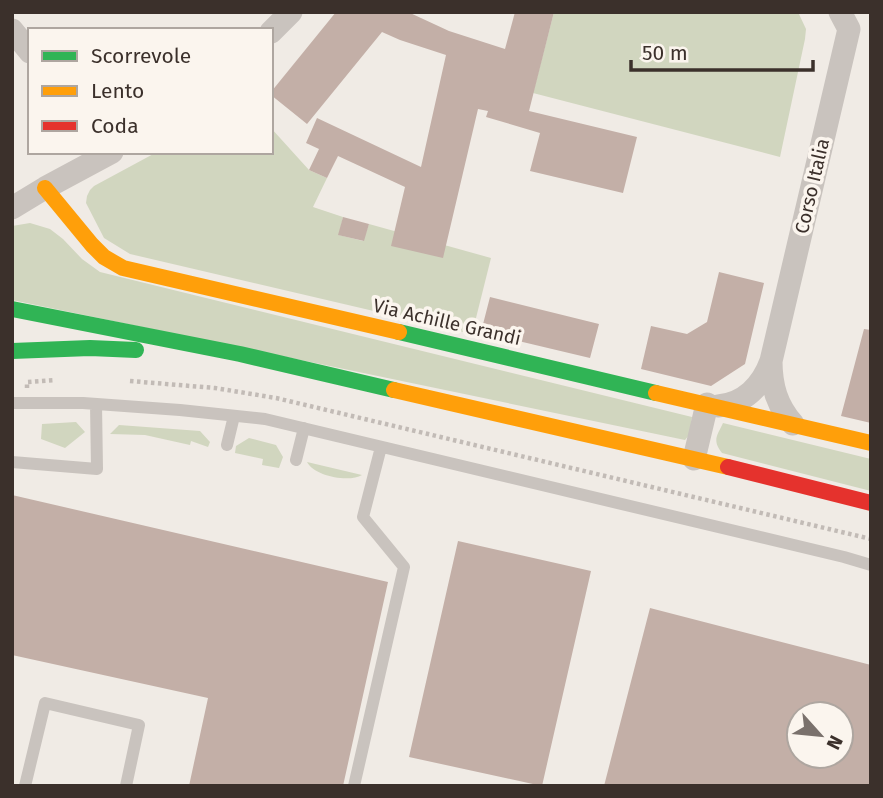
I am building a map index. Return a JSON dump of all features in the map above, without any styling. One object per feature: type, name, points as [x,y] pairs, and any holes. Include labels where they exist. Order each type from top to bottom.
[{"type":"main road","name":"Via Achille Grandi","points":[[45,188],[92,246],[123,268],[871,443]]},
{"type":"main road","points":[[12,309],[240,354],[694,459],[871,503]]},
{"type":"main road","points":[[12,351],[90,348],[240,354]]},
{"type":"street","points":[[273,30],[291,12]]},
{"type":"street","name":"Corso Italia","points":[[712,405],[729,405],[750,394],[771,361],[853,22]]},
{"type":"street","points":[[12,30],[28,50]]},
{"type":"street","points":[[12,208],[101,155]]},
{"type":"street","name":"Corso Italia","points":[[771,361],[774,390],[783,413],[793,425]]},
{"type":"street","points":[[694,459],[712,405]]},
{"type":"lane","points":[[12,403],[96,404],[265,419],[871,565]]},
{"type":"lane","points":[[12,462],[97,469],[96,404]]},
{"type":"lane","points":[[227,445],[234,416]]},
{"type":"lane","points":[[296,460],[304,428]]},
{"type":"lane","points":[[354,786],[404,567],[363,517],[380,446]]},
{"type":"lane","points":[[25,786],[45,703],[139,726],[126,786]]},
{"type":"green space","points":[[554,12],[798,12],[806,29],[805,39],[780,157],[533,93]]},
{"type":"green space","points":[[273,130],[309,170],[327,178],[313,207],[343,217],[339,235],[363,241],[369,224],[491,258],[472,334],[130,254],[104,238],[86,203],[94,186],[153,154],[273,154]]},
{"type":"green space","points":[[30,223],[50,229],[100,272],[692,417],[690,434],[685,440],[12,300],[12,226]]},
{"type":"green space","points":[[76,422],[85,432],[65,448],[41,439],[42,424]]},
{"type":"green space","points":[[723,423],[871,459],[871,491],[722,453],[716,441]]},
{"type":"green space","points":[[119,425],[200,431],[210,442],[208,447],[191,441],[190,445],[145,435],[110,434]]},
{"type":"green space","points":[[249,438],[276,445],[283,457],[279,468],[262,465],[263,459],[235,453],[236,446]]},
{"type":"green space","points":[[307,462],[362,475],[349,478],[332,477],[317,471]]},
{"type":"building","points":[[336,12],[408,12],[449,31],[505,49],[515,12],[554,12],[529,111],[637,137],[623,193],[530,171],[540,133],[486,117],[488,111],[478,109],[443,258],[391,246],[405,187],[338,156],[327,178],[309,170],[319,149],[306,143],[317,118],[421,167],[446,55],[382,32],[307,124],[273,97],[273,90]]},
{"type":"building","points":[[343,217],[369,224],[364,241],[338,235]]},
{"type":"building","points":[[719,272],[764,283],[745,364],[711,386],[641,369],[651,326],[687,334],[707,322]]},
{"type":"building","points":[[490,297],[599,324],[590,358],[481,332]]},
{"type":"building","points":[[864,329],[871,330],[871,423],[841,416]]},
{"type":"building","points":[[12,495],[388,582],[343,786],[189,786],[208,698],[12,655]]},
{"type":"building","points":[[458,541],[591,571],[542,786],[409,757]]},
{"type":"building","points":[[650,608],[871,665],[871,786],[604,786]]},
{"type":"traffic: fast","points":[[12,309],[240,354],[394,390]]},
{"type":"traffic: fast","points":[[399,332],[656,393]]},
{"type":"traffic: fast","points":[[12,351],[90,348],[136,350]]},
{"type":"traffic: slow","points":[[45,188],[92,245],[104,257],[123,268],[399,332]]},
{"type":"traffic: slow","points":[[394,390],[728,467]]},
{"type":"traffic: slow","points":[[656,393],[871,443]]},
{"type":"traffic: jam","points":[[728,467],[871,503]]}]
